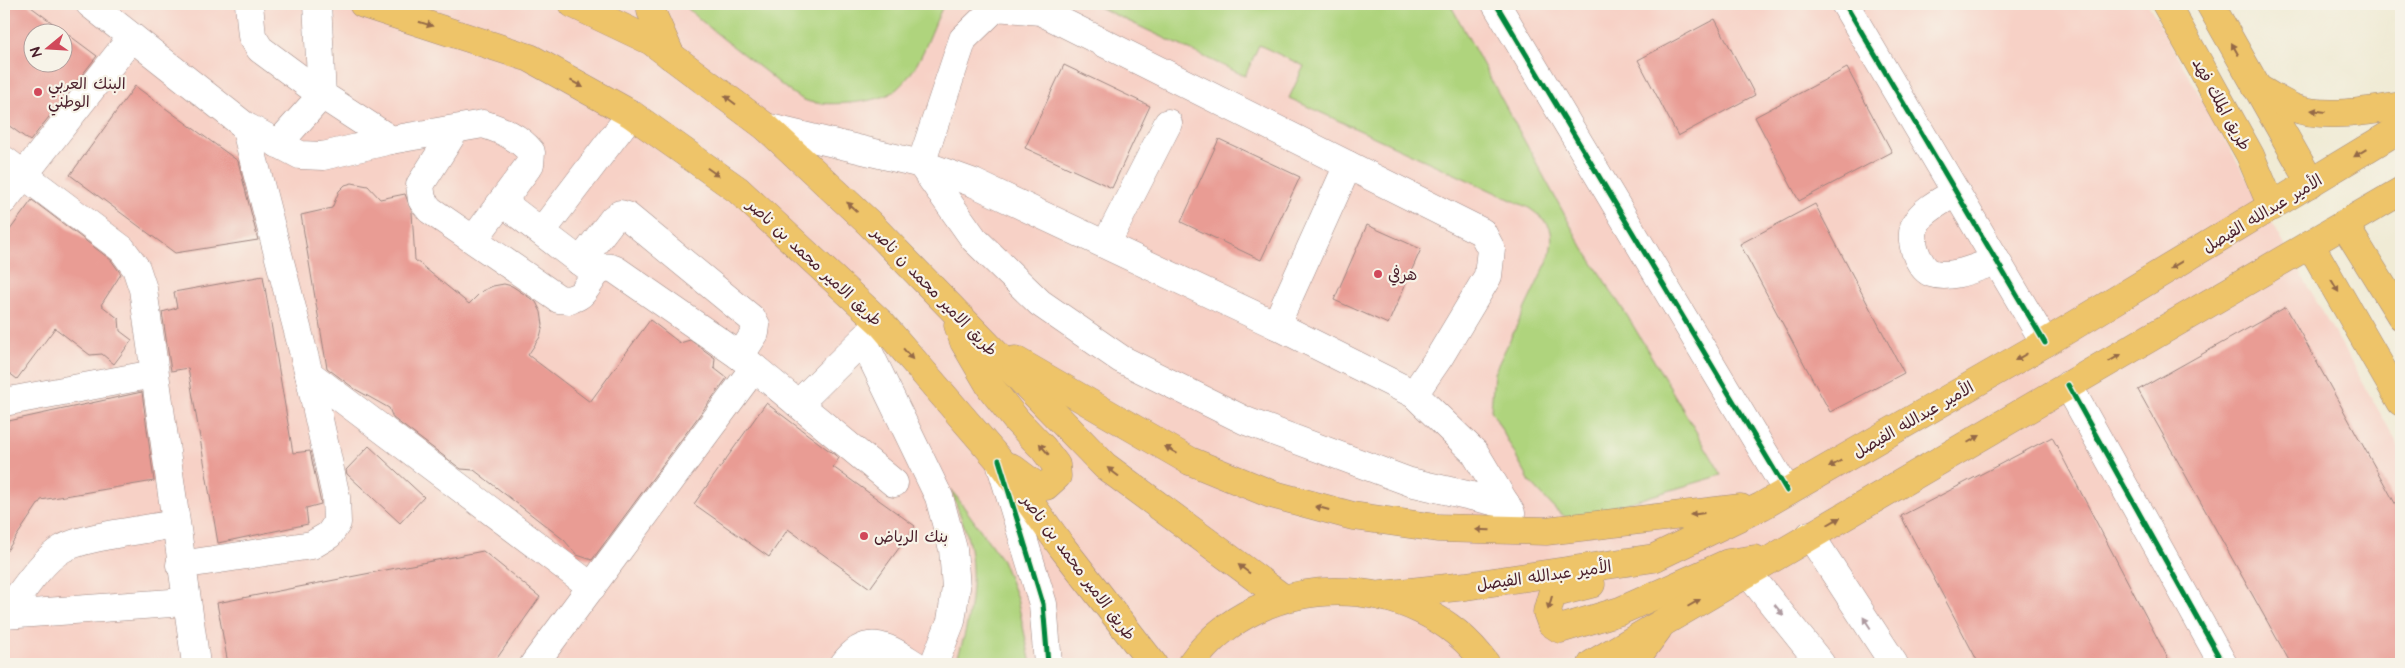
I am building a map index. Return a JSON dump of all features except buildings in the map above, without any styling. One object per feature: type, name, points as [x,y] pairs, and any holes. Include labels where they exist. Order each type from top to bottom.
[{"type":"main road","name":"طريق الامير محمد بن ناصر","points":[[363,4],[530,58],[631,114],[738,190],[872,332],[999,460],[1062,547],[1153,664]]},
{"type":"main road","name":"طريق الامير محمد ن ناصر","points":[[573,4],[651,41],[766,127],[869,223],[1105,466],[1283,598]]},
{"type":"main road","points":[[651,4],[650,10],[672,57]]},
{"type":"main road","name":"طريق الملك فهد","points":[[2166,4],[2250,155],[2272,207]]},
{"type":"main road","points":[[2210,4],[2311,183]]},
{"type":"main road","points":[[2256,87],[2294,108],[2325,112],[2362,112],[2401,106]]},
{"type":"main road","name":"الأمير عبدالله الفيصل","points":[[1382,595],[1466,586],[1654,558],[1762,506],[2045,343],[2401,128]]},
{"type":"main road","points":[[2250,155],[2261,161],[2273,160],[2284,153],[2289,142]]},
{"type":"main road","points":[[1592,664],[1664,620],[1748,573],[2401,191]]},
{"type":"main road","points":[[2344,224],[2395,306]]},
{"type":"main road","points":[[2310,244],[2401,402]]},
{"type":"main road","points":[[2356,322],[2356,310],[2367,296],[2378,293],[2395,306]]},
{"type":"main road","points":[[953,309],[964,342],[991,388],[1056,465],[1057,476],[1046,486],[1035,485],[999,460]]},
{"type":"main road","points":[[987,344],[1190,461],[1272,494],[1353,516],[1437,528],[1546,532],[1762,506]]},
{"type":"main road","points":[[1654,558],[1612,580],[1552,594],[1547,612],[1551,623],[1560,629],[1575,625],[1620,610],[1728,563],[1776,555]]},
{"type":"main road","points":[[1191,664],[1201,650],[1238,619],[1283,598],[1332,590],[1382,595],[1432,615],[1475,649],[1486,664]]},
{"type":"main road","points":[[1632,664],[1664,620]]},
{"type":"street","points":[[90,4],[245,126],[300,155],[323,156],[390,140],[483,124],[523,141],[531,152],[530,164],[474,239]]},
{"type":"street","points":[[249,4],[252,36],[260,49],[322,95],[390,140]]},
{"type":"street","points":[[278,144],[322,95],[317,4]]},
{"type":"street","points":[[1496,4],[1787,491]]},
{"type":"street","points":[[1845,4],[2045,343]]},
{"type":"street","points":[[920,164],[963,39],[996,7],[1040,11],[1482,232],[1491,249],[1488,276],[1440,356],[1414,394]]},
{"type":"street","points":[[4,200],[14,167],[132,37]]},
{"type":"street","points":[[542,231],[631,114]]},
{"type":"street","points":[[1106,244],[1168,123]]},
{"type":"street","points":[[180,565],[312,545],[329,535],[337,523],[336,497],[309,374],[245,126]]},
{"type":"street","points":[[766,127],[920,164],[974,183],[1276,325],[1414,394],[1475,453],[1523,531]]},
{"type":"street","points":[[455,130],[420,185],[422,200],[430,210],[560,299],[570,300],[580,294],[588,268],[613,219],[620,214],[627,216],[751,318],[756,325],[747,362],[592,587],[534,664]]},
{"type":"street","points":[[920,164],[974,239],[1040,303],[1121,359],[1246,421],[1410,482],[1506,504]]},
{"type":"street","points":[[1276,325],[1348,165]]},
{"type":"street","points":[[14,167],[122,249],[136,268],[143,289],[185,602],[196,664]]},
{"type":"street","points":[[1956,192],[1927,210],[1914,224],[1911,242],[1920,264],[1930,273],[1943,274],[1959,273],[1996,261]]},
{"type":"street","points":[[502,202],[588,268],[609,266],[616,270],[747,362],[894,483]]},
{"type":"street","points":[[798,404],[872,332],[939,497],[953,548],[955,596],[951,621],[934,664]]},
{"type":"street","points":[[4,402],[154,374]]},
{"type":"street","points":[[309,374],[592,587]]},
{"type":"street","points":[[2068,385],[2224,664]]},
{"type":"street","points":[[999,460],[1043,604],[1048,664]]},
{"type":"street","points":[[4,616],[46,563],[61,549],[81,542],[174,524]]},
{"type":"street","points":[[1810,535],[1894,664]]},
{"type":"street","points":[[1748,573],[1821,664]]},
{"type":"street","points":[[4,616],[185,602]]},
{"type":"street","points":[[844,664],[851,655],[866,647],[884,646],[914,664]]},
{"type":"shaded area","points":[[4,4],[2148,4],[2401,450],[2401,664],[4,664]]},
{"type":"green space","points":[[683,4],[944,4],[911,74],[893,92],[876,99],[853,103],[828,104],[810,102],[793,93],[713,31]]},
{"type":"green space","points":[[1092,4],[1450,4],[1580,243],[1628,317],[1722,475],[1570,520],[1557,511],[1530,482],[1491,410],[1494,373],[1549,258],[1552,240],[1550,228],[1543,219],[1529,208],[1289,98],[1304,66],[1259,45],[1245,76]]},
{"type":"green space","points":[[951,489],[1002,560],[1017,598],[1031,664],[955,664],[964,636],[970,607],[972,563],[964,526]]},
{"type":"cycle path","points":[[1496,4],[1787,491]]},
{"type":"cycle path","points":[[1845,4],[2045,343]]},
{"type":"cycle path","points":[[2068,385],[2223,664]]},
{"type":"cycle path","points":[[999,460],[1043,604],[1048,664]]},
{"type":"place","name":"البنك العربي الوطني","points":[[38,92]]},
{"type":"place","name":"هرفي","points":[[1378,274]]},
{"type":"place","name":"بنك الرياض","points":[[864,536]]}]
